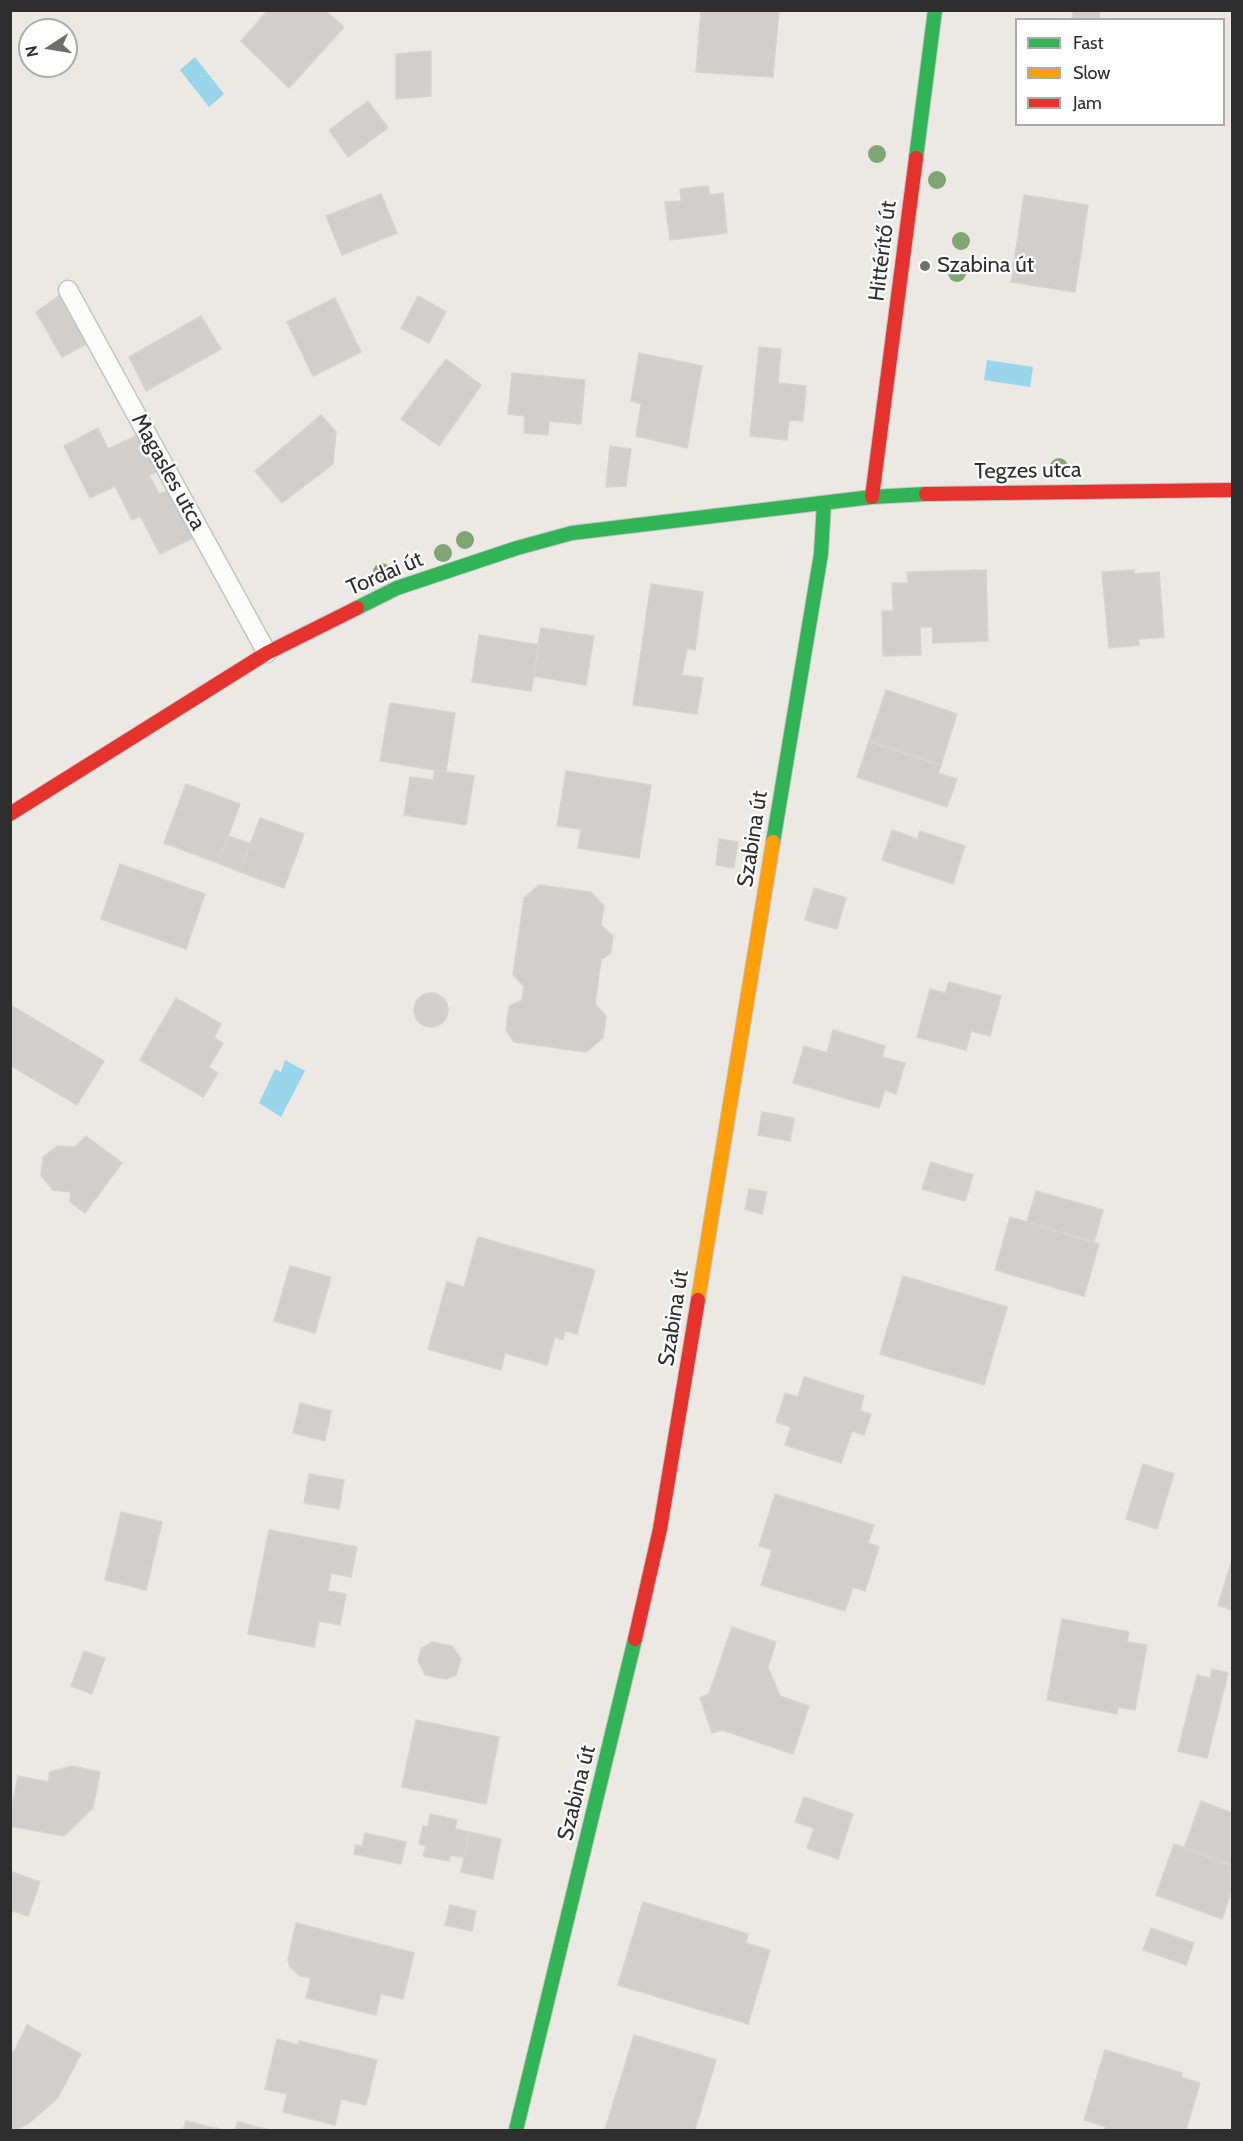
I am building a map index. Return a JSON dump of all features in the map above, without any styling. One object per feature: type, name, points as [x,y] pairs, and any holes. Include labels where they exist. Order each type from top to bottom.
[{"type":"street","name":"Hittérítő út","points":[[872,497],[935,10]]},
{"type":"street","name":"Tegzes utca","points":[[824,503],[872,497],[955,492],[1233,490]]},
{"type":"street","name":"Tordai út","points":[[10,814],[267,653],[397,588],[517,548],[572,533],[824,503]]},
{"type":"street","name":"Szabina út","points":[[516,2130],[660,1529],[821,555],[824,503]]},
{"type":"lane","name":"Magasles utca","points":[[68,290],[267,653]]},
{"type":"water","points":[[195,57],[224,94],[209,107],[180,70]]},
{"type":"water","points":[[987,360],[1033,367],[1030,387],[984,380]]},
{"type":"water","points":[[285,1060],[305,1071],[281,1117],[259,1103],[275,1069],[281,1072]]},
{"type":"building","points":[[268,10],[325,10],[344,27],[289,88],[241,41]]},
{"type":"building","points":[[701,10],[779,10],[773,77],[696,72]]},
{"type":"building","points":[[1073,10],[1100,10],[1099,18],[1072,18]]},
{"type":"building","points":[[431,51],[431,96],[396,99],[396,54]]},
{"type":"building","points":[[368,101],[388,128],[348,157],[329,130]]},
{"type":"building","points":[[709,186],[709,195],[723,193],[727,233],[670,240],[665,202],[681,201],[680,189]]},
{"type":"building","points":[[381,194],[397,233],[342,255],[326,216]]},
{"type":"building","points":[[1024,195],[1088,205],[1075,292],[1011,282]]},
{"type":"building","points":[[61,294],[88,343],[62,357],[36,312]]},
{"type":"building","points":[[418,296],[446,312],[429,343],[401,328]]},
{"type":"building","points":[[335,298],[361,352],[313,376],[287,322]]},
{"type":"building","points":[[201,316],[221,349],[146,391],[129,357]]},
{"type":"building","points":[[759,347],[781,349],[778,383],[806,386],[803,421],[789,420],[787,440],[750,436]]},
{"type":"building","points":[[639,353],[702,366],[687,448],[636,436],[641,404],[631,401]]},
{"type":"building","points":[[446,359],[481,385],[439,446],[401,419]]},
{"type":"building","points":[[512,373],[585,380],[581,424],[549,421],[548,435],[524,433],[525,416],[508,414]]},
{"type":"building","points":[[321,415],[336,432],[333,464],[282,503],[255,471]]},
{"type":"building","points":[[98,428],[108,449],[138,435],[157,472],[149,475],[159,494],[168,491],[193,538],[160,554],[140,516],[132,520],[115,486],[90,498],[64,446]]},
{"type":"building","points":[[610,446],[631,449],[626,486],[606,487]]},
{"type":"building","points":[[986,570],[988,641],[933,643],[932,627],[920,627],[921,655],[883,656],[882,611],[893,611],[892,583],[908,583],[907,572]]},
{"type":"building","points":[[1134,570],[1134,574],[1159,572],[1164,637],[1138,639],[1139,645],[1109,648],[1102,572]]},
{"type":"building","points":[[651,584],[703,592],[695,650],[687,648],[682,675],[703,678],[697,714],[633,705]]},
{"type":"building","points":[[541,628],[594,636],[586,685],[533,676]]},
{"type":"building","points":[[479,635],[539,645],[531,691],[472,682]]},
{"type":"building","points":[[886,690],[957,714],[941,765],[869,741]]},
{"type":"building","points":[[390,703],[455,713],[446,772],[380,761]]},
{"type":"building","points":[[869,741],[941,765],[938,773],[957,779],[947,807],[857,777]]},
{"type":"building","points":[[435,770],[474,776],[466,825],[404,815],[410,777],[433,780]]},
{"type":"building","points":[[566,771],[651,785],[639,858],[578,848],[581,829],[557,826]]},
{"type":"building","points":[[186,784],[240,804],[218,863],[164,843]]},
{"type":"building","points":[[260,818],[304,834],[284,888],[240,872]]},
{"type":"building","points":[[892,830],[917,839],[920,831],[965,846],[953,884],[882,860]]},
{"type":"building","points":[[228,836],[251,844],[240,872],[218,863]]},
{"type":"building","points":[[719,839],[738,842],[734,868],[716,865]]},
{"type":"building","points":[[120,864],[205,894],[186,949],[101,919]]},
{"type":"building","points":[[539,885],[591,892],[604,906],[601,925],[613,936],[611,953],[601,960],[595,1004],[606,1016],[603,1038],[586,1052],[514,1042],[506,1030],[509,1006],[522,1000],[524,986],[513,975],[524,898]]},
{"type":"building","points":[[814,888],[846,898],[837,929],[805,920]]},
{"type":"building","points":[[949,982],[1001,996],[990,1036],[971,1031],[966,1050],[917,1037],[930,989],[945,993]]},
{"type":"building","points":[[431,993],[443,998],[448,1010],[443,1022],[431,1027],[419,1022],[414,1010],[419,998]]},
{"type":"building","points":[[176,998],[221,1024],[214,1038],[223,1043],[209,1067],[218,1073],[203,1097],[140,1060]]},
{"type":"building","points":[[12,1006],[104,1061],[77,1105],[10,1065],[10,1009]]},
{"type":"building","points":[[833,1030],[885,1046],[882,1057],[905,1063],[896,1094],[885,1090],[879,1108],[793,1083],[804,1046],[827,1053]]},
{"type":"building","points":[[762,1112],[794,1118],[790,1141],[758,1135]]},
{"type":"building","points":[[86,1136],[122,1163],[85,1213],[70,1202],[71,1192],[53,1190],[41,1176],[43,1157],[57,1146],[75,1147]]},
{"type":"building","points":[[931,1162],[973,1175],[965,1201],[922,1189]]},
{"type":"building","points":[[749,1189],[767,1192],[762,1214],[745,1209]]},
{"type":"building","points":[[1036,1191],[1103,1210],[1094,1242],[1027,1222]]},
{"type":"building","points":[[1010,1217],[1099,1244],[1084,1296],[995,1270]]},
{"type":"building","points":[[478,1237],[595,1270],[577,1334],[565,1331],[563,1340],[555,1337],[547,1365],[505,1353],[501,1370],[428,1349],[447,1282],[464,1287]]},
{"type":"building","points":[[290,1266],[331,1277],[315,1333],[274,1321]]},
{"type":"building","points":[[903,1276],[1007,1307],[984,1385],[880,1354]]},
{"type":"building","points":[[804,1377],[864,1396],[860,1411],[871,1414],[864,1435],[852,1431],[841,1463],[785,1445],[791,1427],[776,1422],[785,1393],[798,1397]]},
{"type":"building","points":[[300,1403],[331,1411],[325,1441],[293,1433]]},
{"type":"building","points":[[1143,1464],[1174,1474],[1157,1529],[1126,1519]]},
{"type":"building","points":[[309,1474],[344,1480],[339,1509],[304,1503]]},
{"type":"building","points":[[775,1494],[874,1525],[868,1543],[879,1547],[865,1591],[853,1587],[845,1611],[761,1585],[772,1550],[759,1546]]},
{"type":"building","points":[[121,1512],[162,1522],[146,1590],[105,1580]]},
{"type":"building","points":[[269,1530],[357,1547],[351,1577],[331,1573],[328,1591],[346,1594],[340,1625],[319,1621],[314,1647],[248,1634]]},
{"type":"building","points":[[1232,1563],[1232,1610],[1218,1605]]},
{"type":"building","points":[[1062,1619],[1129,1632],[1127,1642],[1147,1645],[1135,1710],[1118,1707],[1117,1714],[1047,1700]]},
{"type":"building","points":[[732,1627],[776,1642],[768,1667],[780,1696],[809,1706],[793,1754],[722,1730],[712,1733],[700,1698],[709,1694]]},
{"type":"building","points":[[432,1642],[452,1646],[461,1659],[456,1675],[446,1679],[425,1675],[418,1660],[421,1649]]},
{"type":"building","points":[[84,1651],[105,1658],[92,1694],[71,1686]]},
{"type":"building","points":[[1212,1669],[1228,1673],[1207,1758],[1178,1751],[1197,1675],[1210,1678]]},
{"type":"building","points":[[416,1720],[499,1737],[486,1804],[402,1787]]},
{"type":"building","points":[[72,1766],[100,1772],[93,1808],[64,1836],[10,1826],[18,1776],[48,1782],[50,1772]]},
{"type":"building","points":[[804,1797],[853,1814],[838,1859],[807,1848],[814,1828],[795,1822]]},
{"type":"building","points":[[1201,1801],[1232,1813],[1232,1866],[1184,1848]]},
{"type":"building","points":[[430,1814],[457,1820],[455,1829],[469,1832],[464,1858],[451,1855],[449,1861],[423,1856],[426,1846],[419,1844],[423,1826],[428,1827]]},
{"type":"building","points":[[469,1832],[501,1839],[493,1879],[461,1872]]},
{"type":"building","points":[[365,1833],[406,1842],[401,1864],[354,1854],[356,1845],[362,1846]]},
{"type":"building","points":[[1174,1844],[1232,1866],[1232,1889],[1222,1919],[1156,1895]]},
{"type":"building","points":[[10,1871],[40,1882],[28,1916],[10,1910]]},
{"type":"building","points":[[643,1902],[748,1934],[746,1943],[770,1950],[748,2024],[618,1985]]},
{"type":"building","points":[[450,1905],[476,1911],[472,1931],[445,1925]]},
{"type":"building","points":[[296,1923],[414,1953],[403,1999],[381,1994],[376,2015],[306,1998],[311,1978],[300,1976],[290,1967],[288,1959]]},
{"type":"building","points":[[1151,1928],[1194,1943],[1186,1965],[1143,1950]]},
{"type":"building","points":[[27,2025],[81,2054],[57,2099],[29,2123],[10,2130],[10,2055],[15,2050]]},
{"type":"building","points":[[634,2035],[716,2060],[695,2130],[605,2130]]},
{"type":"building","points":[[277,2039],[298,2045],[299,2041],[377,2060],[366,2105],[341,2099],[335,2125],[283,2112],[287,2094],[265,2089]]},
{"type":"building","points":[[1105,2050],[1182,2073],[1181,2077],[1200,2083],[1186,2130],[1104,2130],[1106,2127],[1084,2120]]},
{"type":"building","points":[[186,2121],[223,2130],[183,2130]]},
{"type":"building","points":[[238,2122],[270,2130],[235,2130]]},
{"type":"traffic: fast","points":[[916,158],[935,10]]},
{"type":"traffic: fast","points":[[357,608],[397,588],[517,548],[572,533],[872,497],[926,494]]},
{"type":"traffic: fast","points":[[773,842],[821,554],[824,503]]},
{"type":"traffic: fast","points":[[516,2130],[635,1639]]},
{"type":"traffic: slow","points":[[698,1300],[773,842]]},
{"type":"traffic: jam","points":[[872,497],[916,158]]},
{"type":"traffic: jam","points":[[926,494],[1232,490]]},
{"type":"traffic: jam","points":[[10,814],[267,653],[357,608]]},
{"type":"traffic: jam","points":[[635,1639],[660,1529],[698,1300]]},
{"type":"place","name":"Szabina út","points":[[925,266]]}]
